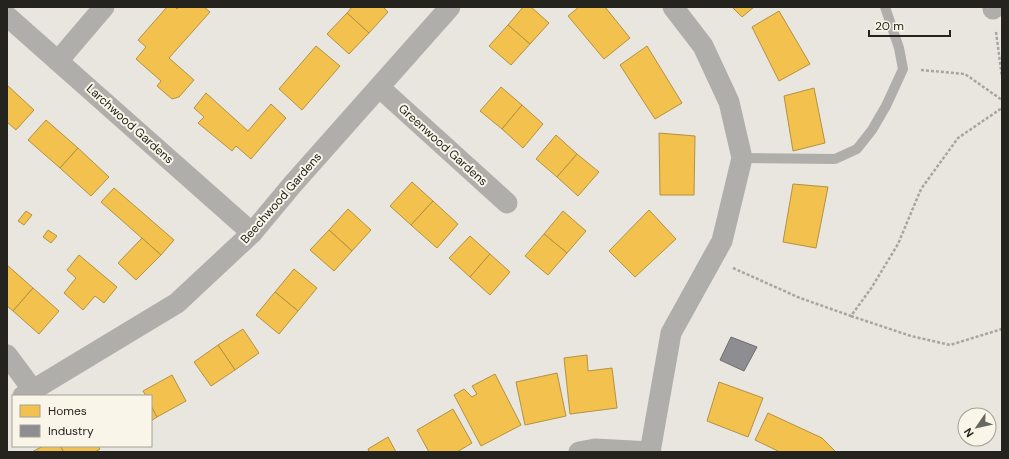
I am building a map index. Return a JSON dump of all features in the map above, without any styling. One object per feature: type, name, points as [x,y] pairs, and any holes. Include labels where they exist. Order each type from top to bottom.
[{"type":"street","points":[[58,61],[104,7]]},
{"type":"street","name":"Beechwood Gardens","points":[[28,393],[178,303],[252,233],[292,185],[450,7]]},
{"type":"street","points":[[579,452],[595,449],[650,452],[672,333],[722,241],[742,158],[729,102],[703,46],[673,7]]},
{"type":"street","name":"Larchwood Gardens","points":[[7,16],[252,233]]},
{"type":"street","name":"Greenwood Gardens","points":[[379,88],[506,203]]},
{"type":"street","points":[[7,355],[28,393]]},
{"type":"lane","points":[[742,158],[835,159],[857,149],[872,130],[886,106],[903,69],[899,48],[885,7]]},
{"type":"path","points":[[993,8],[1002,77]]},
{"type":"path","points":[[903,69],[965,74],[1002,100]]},
{"type":"path","points":[[851,316],[872,287],[898,244],[921,189],[958,138],[1002,108]]},
{"type":"path","points":[[736,269],[800,298],[911,336],[950,345],[1002,329]]},
{"type":"building: Homes","points":[[167,7],[175,7],[177,9],[179,7],[204,7],[210,12],[169,58],[194,80],[179,97],[172,99],[157,86],[161,81],[136,59],[146,47],[138,40]]},
{"type":"building: Homes","points":[[352,7],[383,7],[388,12],[369,33],[347,13]]},
{"type":"building: Homes","points":[[523,7],[531,7],[549,23],[530,44],[508,25]]},
{"type":"building: Homes","points":[[579,7],[605,7],[630,38],[604,59],[568,16]]},
{"type":"building: Homes","points":[[732,7],[754,7],[742,17]]},
{"type":"building: Homes","points":[[779,11],[810,64],[779,81],[752,27]]},
{"type":"building: Homes","points":[[347,13],[369,33],[349,54],[327,34]]},
{"type":"building: Homes","points":[[508,25],[530,44],[511,65],[489,46]]},
{"type":"building: Homes","points":[[316,46],[340,66],[302,110],[279,89]]},
{"type":"building: Homes","points":[[647,46],[682,103],[655,119],[620,65]]},
{"type":"building: Homes","points":[[7,85],[34,110],[16,130],[7,122]]},
{"type":"building: Homes","points":[[501,87],[522,105],[502,129],[480,111]]},
{"type":"building: Homes","points":[[814,88],[825,143],[793,151],[784,96]]},
{"type":"building: Homes","points":[[206,93],[248,131],[271,104],[286,118],[251,159],[236,146],[232,151],[198,123],[204,117],[194,108]]},
{"type":"building: Homes","points":[[522,105],[543,124],[523,148],[502,129]]},
{"type":"building: Homes","points":[[46,120],[78,148],[60,168],[28,140]]},
{"type":"building: Homes","points":[[659,133],[695,136],[694,195],[660,195]]},
{"type":"building: Homes","points":[[556,135],[577,154],[557,177],[536,159]]},
{"type":"building: Homes","points":[[78,148],[109,177],[91,196],[60,168]]},
{"type":"building: Homes","points":[[577,154],[599,172],[578,196],[557,177]]},
{"type":"building: Homes","points":[[412,182],[433,201],[411,225],[390,206]]},
{"type":"building: Homes","points":[[793,184],[828,187],[816,248],[783,242]]},
{"type":"building: Homes","points":[[114,188],[174,240],[161,255],[101,202]]},
{"type":"building: Homes","points":[[433,201],[458,224],[437,248],[411,225]]},
{"type":"building: Homes","points":[[348,209],[371,230],[352,251],[329,230]]},
{"type":"building: Homes","points":[[649,210],[676,239],[635,277],[609,251]]},
{"type":"building: Homes","points":[[26,211],[32,215],[24,225],[18,221]]},
{"type":"building: Homes","points":[[563,211],[586,231],[567,253],[544,234]]},
{"type":"building: Homes","points":[[48,230],[57,236],[51,243],[43,237]]},
{"type":"building: Homes","points":[[329,230],[352,251],[334,271],[310,250]]},
{"type":"building: Homes","points":[[544,234],[567,253],[548,275],[525,256]]},
{"type":"building: Homes","points":[[470,236],[490,254],[470,277],[449,258]]},
{"type":"building: Homes","points":[[142,238],[161,255],[136,280],[118,263]]},
{"type":"building: Homes","points":[[490,254],[510,272],[490,295],[470,277]]},
{"type":"building: Homes","points":[[79,255],[117,287],[104,303],[95,296],[83,310],[64,293],[76,278],[67,270]]},
{"type":"building: Homes","points":[[7,265],[33,288],[13,311],[7,306]]},
{"type":"building: Homes","points":[[294,269],[317,288],[298,311],[275,292]]},
{"type":"building: Homes","points":[[33,288],[59,311],[39,334],[13,311]]},
{"type":"building: Homes","points":[[275,292],[298,311],[279,334],[256,315]]},
{"type":"building: Homes","points":[[243,329],[259,353],[235,370],[218,345]]},
{"type":"building: Homes","points":[[218,345],[235,370],[211,386],[194,362]]},
{"type":"building: Homes","points":[[587,355],[588,371],[612,368],[617,408],[570,414],[564,358]]},
{"type":"building: Homes","points":[[557,373],[566,416],[525,425],[516,382]]},
{"type":"building: Homes","points":[[495,374],[521,425],[481,446],[454,395],[464,389],[472,397],[477,394],[472,386]]},
{"type":"building: Homes","points":[[172,375],[186,401],[157,417],[152,408],[152,395],[145,395],[143,391]]},
{"type":"building: Homes","points":[[719,382],[763,398],[748,437],[707,421]]},
{"type":"building: Homes","points":[[152,408],[157,417],[152,420]]},
{"type":"building: Homes","points":[[453,409],[472,443],[457,452],[429,452],[417,430]]},
{"type":"building: Homes","points":[[768,413],[822,438],[836,452],[780,452],[755,440]]},
{"type":"building: Homes","points":[[388,437],[396,452],[369,452],[368,449]]},
{"type":"building: Homes","points":[[41,447],[61,447],[64,452],[32,452]]},
{"type":"building: Homes","points":[[61,447],[99,447],[100,449],[95,452],[64,452]]},
{"type":"building: Industry","points":[[731,337],[757,347],[744,371],[720,360]]}]
